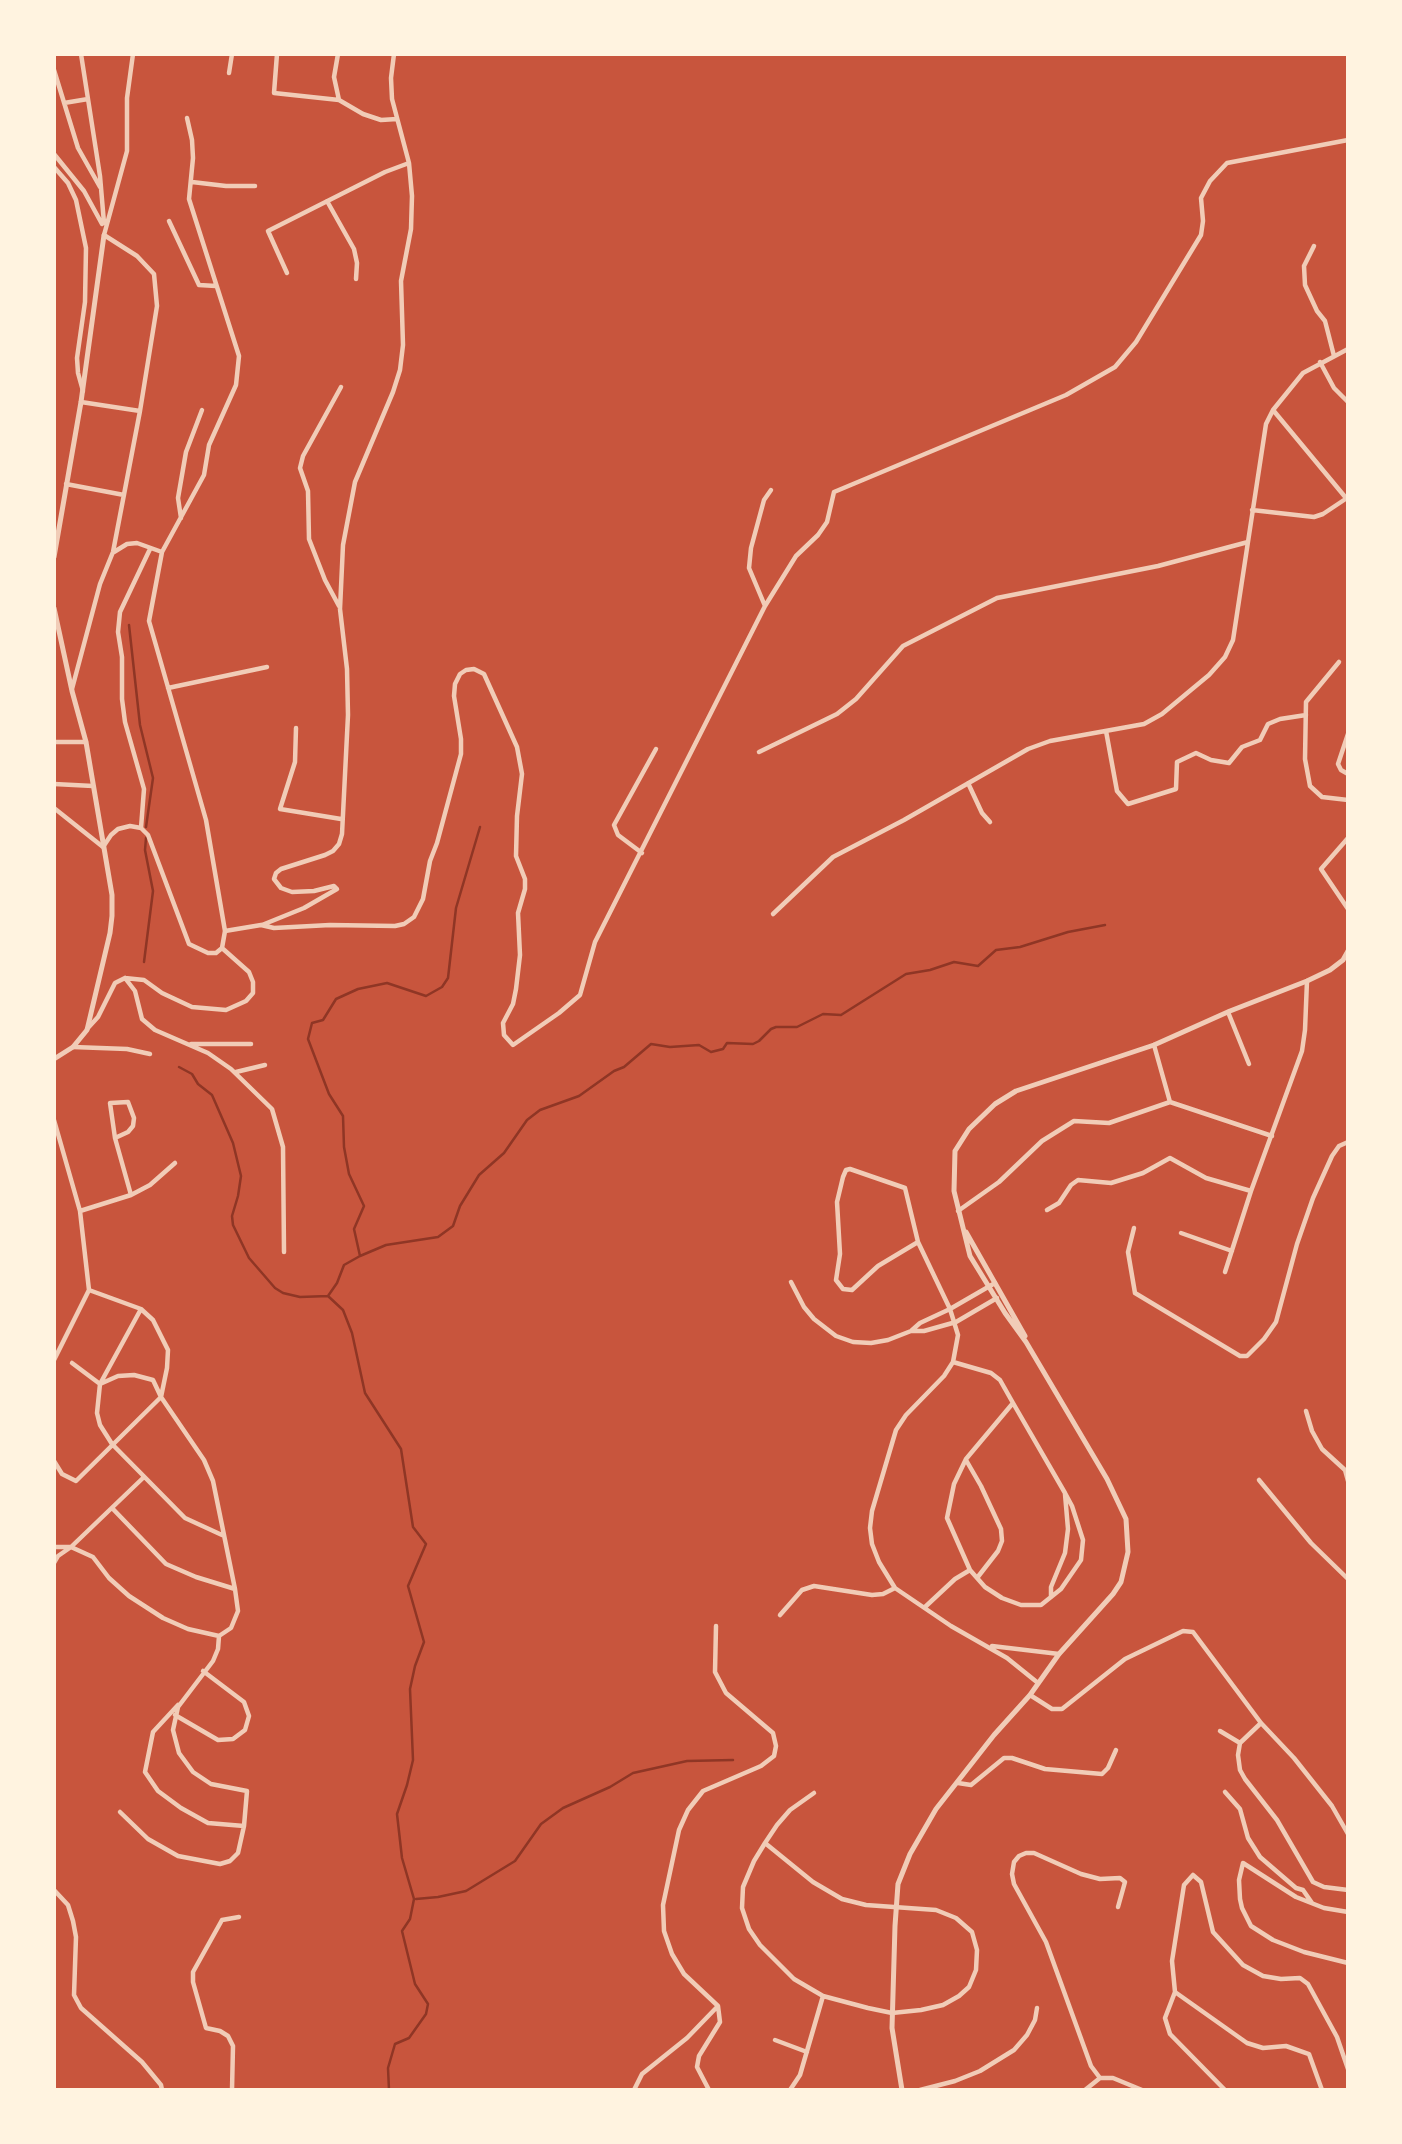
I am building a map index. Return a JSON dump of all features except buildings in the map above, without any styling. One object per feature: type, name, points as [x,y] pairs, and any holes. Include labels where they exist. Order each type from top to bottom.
[{"type":"street","points":[[81,54],[101,188],[104,232]]},
{"type":"street","points":[[54,557],[83,391],[104,232],[127,151],[127,98],[133,54]]},
{"type":"street","points":[[229,72],[232,54]]},
{"type":"street","points":[[277,54],[274,93],[340,100],[363,114],[381,120],[397,119]]},
{"type":"street","points":[[338,54],[334,77],[340,100]]},
{"type":"street","points":[[225,931],[261,925],[288,916],[336,891],[337,888],[334,886],[314,891],[292,892],[281,888],[274,879],[281,869],[333,851],[342,834],[348,692],[340,609],[341,566],[355,482],[393,392],[402,358],[401,281],[409,245],[412,212],[409,163],[391,89],[394,54]]},
{"type":"street","points":[[54,70],[78,148],[101,188]]},
{"type":"street","points":[[64,103],[88,99]]},
{"type":"street","points":[[103,847],[118,829],[130,826],[141,828],[148,835],[189,944],[208,953],[216,953],[222,948],[225,931],[206,820],[149,621],[162,552],[204,475],[209,445],[236,385],[239,356],[189,199],[192,140],[187,118]]},
{"type":"street","points":[[261,925],[274,928],[395,926],[414,917],[423,899],[430,861],[461,754],[455,684],[460,674],[474,669],[484,674],[517,747],[522,774],[516,856],[525,879],[525,889],[518,913],[520,955],[516,989],[513,1004],[503,1023],[503,1034],[513,1045],[559,1013],[580,995],[595,942],[765,606],[796,556],[818,535],[827,522],[834,492],[1066,395],[1115,367],[1136,342],[1201,235],[1201,198],[1210,181],[1227,163],[1348,140]]},
{"type":"street","points":[[54,155],[84,191],[104,232],[137,256],[154,274],[157,306],[113,552],[100,584],[72,691]]},
{"type":"street","points":[[287,273],[268,231],[409,163]]},
{"type":"street","points":[[54,167],[68,183],[76,200],[85,240],[85,302],[77,358],[83,391]]},
{"type":"street","points":[[191,181],[226,186],[255,186]]},
{"type":"street","points":[[327,201],[354,249],[356,279]]},
{"type":"street","points":[[169,221],[199,285],[216,286]]},
{"type":"street","points":[[1314,246],[1304,266],[1305,285],[1317,311],[1325,321],[1334,356]]},
{"type":"street","points":[[773,914],[833,857],[1028,748],[1050,741],[1144,724],[1162,714],[1209,675],[1225,657],[1233,640],[1266,424],[1273,410],[1303,373],[1348,349]]},
{"type":"street","points":[[1320,362],[1334,388],[1348,402]]},
{"type":"street","points":[[340,609],[309,539],[308,491],[300,468],[303,456],[341,387]]},
{"type":"street","points":[[81,402],[140,411]]},
{"type":"street","points":[[181,519],[178,498],[186,452],[202,410]]},
{"type":"street","points":[[1252,510],[1314,517],[1347,497],[1273,410]]},
{"type":"street","points":[[66,484],[124,495]]},
{"type":"street","points":[[765,606],[749,568],[751,548],[764,500],[771,489]]},
{"type":"street","points":[[759,752],[837,714],[856,699],[903,646],[997,598],[1158,566],[1248,542]]},
{"type":"street","points":[[113,552],[127,544],[137,543],[162,552]]},
{"type":"street","points":[[141,828],[144,789],[125,722],[118,632],[120,612],[150,549]]},
{"type":"street","points":[[54,608],[86,742],[112,895],[111,925],[86,1030]]},
{"type":"street","points":[[1339,662],[1306,702],[1305,760],[1310,786],[1322,797],[1348,800]]},
{"type":"street","points":[[168,688],[267,667]]},
{"type":"street","points":[[1107,731],[1117,791],[1128,804],[1176,789],[1177,762],[1196,753],[1211,760],[1229,763],[1242,747],[1261,740],[1268,724],[1306,715]]},
{"type":"street","points":[[296,728],[295,762],[280,809],[341,819]]},
{"type":"street","points":[[1348,734],[1338,764],[1341,771],[1348,774]]},
{"type":"street","points":[[54,742],[86,742]]},
{"type":"street","points":[[642,853],[618,835],[614,825],[656,749]]},
{"type":"street","points":[[968,783],[982,813],[990,821]]},
{"type":"street","points":[[54,784],[93,786]]},
{"type":"street","points":[[54,808],[103,847]]},
{"type":"street","points":[[1348,838],[1321,869],[1348,909]]},
{"type":"street","points":[[54,1059],[73,1047],[98,1017],[115,983],[125,978],[144,980],[162,993],[192,1007],[226,1010],[247,1001],[253,993],[249,971],[222,948]]},
{"type":"street","points":[[902,2090],[894,2046],[892,2013],[895,1908],[898,1884],[910,1854],[925,1825],[995,1735],[1030,1695],[1059,1654],[1113,1594],[1121,1582],[1128,1552],[1126,1519],[1101,1468],[971,1256],[958,1211],[953,1181],[955,1151],[969,1129],[995,1104],[1016,1091],[1154,1045],[1307,981],[1345,960],[1348,951]]},
{"type":"street","points":[[125,978],[135,990],[142,1019],[155,1030],[208,1053],[235,1072],[272,1109],[283,1147],[284,1252]]},
{"type":"street","points":[[1225,1272],[1302,1051],[1306,1030],[1307,981]]},
{"type":"street","points":[[1228,1012],[1249,1064]]},
{"type":"street","points":[[187,1044],[251,1044]]},
{"type":"street","points":[[1154,1045],[1170,1102]]},
{"type":"street","points":[[73,1047],[127,1049],[150,1054]]},
{"type":"street","points":[[235,1072],[265,1065]]},
{"type":"street","points":[[115,1138],[128,1132],[133,1126],[134,1118],[128,1102],[110,1103],[115,1138],[131,1195]]},
{"type":"street","points":[[958,1211],[999,1182],[1042,1140],[1074,1121],[1109,1123],[1170,1102],[1272,1136]]},
{"type":"street","points":[[54,1120],[80,1212],[89,1290],[54,1360]]},
{"type":"street","points":[[1135,1228],[1128,1252],[1135,1293],[1240,1356],[1247,1356],[1256,1349],[1276,1322],[1297,1244],[1313,1198],[1332,1156],[1339,1146],[1348,1142]]},
{"type":"street","points":[[1047,1210],[1059,1203],[1071,1185],[1078,1180],[1095,1183],[1120,1181],[1143,1173],[1170,1158],[1206,1178],[1251,1191]]},
{"type":"street","points":[[80,1212],[131,1195],[150,1185],[174,1163]]},
{"type":"street","points":[[918,1242],[878,1266],[855,1289],[847,1290],[838,1284],[836,1280],[840,1254],[836,1213],[846,1170],[861,1171],[905,1188],[918,1242],[956,1322],[958,1335],[953,1363],[906,1415],[897,1430],[872,1511],[872,1544],[879,1562],[895,1588],[951,1626],[988,1646],[1038,1683]]},
{"type":"street","points":[[963,1229],[1026,1342]]},
{"type":"street","points":[[1181,1233],[1232,1251]]},
{"type":"street","points":[[791,1282],[804,1307],[814,1319],[836,1336],[853,1342],[871,1343],[911,1331],[920,1323],[995,1283]]},
{"type":"street","points":[[54,1461],[62,1474],[76,1480],[161,1397],[167,1368],[168,1350],[153,1320],[141,1309],[89,1290]]},
{"type":"street","points":[[911,1331],[924,1331],[956,1322],[996,1299],[1001,1293]]},
{"type":"street","points":[[141,1309],[100,1384],[97,1413],[100,1425],[112,1444],[185,1518],[222,1535]]},
{"type":"street","points":[[72,1363],[100,1384]]},
{"type":"street","points":[[953,1363],[991,1373],[1000,1380],[1072,1506],[1083,1540],[1081,1560],[1078,1568],[1041,1605],[1021,1605],[993,1592],[977,1578],[970,1570],[947,1518],[954,1483],[966,1459],[1013,1403]]},
{"type":"street","points":[[54,1547],[71,1547],[93,1557],[119,1587],[151,1612],[188,1629],[219,1636],[231,1628],[236,1620],[238,1611],[235,1590],[213,1481],[204,1460],[161,1397],[153,1380],[118,1376],[100,1384]]},
{"type":"street","points":[[1306,1411],[1312,1432],[1322,1449],[1346,1470],[1348,1481]]},
{"type":"street","points":[[966,1459],[1001,1529],[1002,1541],[998,1551],[977,1578]]},
{"type":"street","points":[[54,1563],[58,1556],[71,1547],[144,1477]]},
{"type":"street","points":[[1259,1480],[1311,1543],[1348,1579]]},
{"type":"street","points":[[1051,1597],[1051,1587],[1060,1571],[1065,1553],[1068,1529],[1065,1493]]},
{"type":"street","points":[[112,1508],[166,1564],[235,1590]]},
{"type":"street","points":[[1068,1529],[1079,1526]]},
{"type":"street","points":[[925,1608],[955,1579],[970,1570]]},
{"type":"street","points":[[780,1615],[802,1590],[814,1586],[872,1595],[883,1594],[895,1588]]},
{"type":"street","points":[[709,2090],[697,2067],[699,2056],[720,2022],[718,2006],[684,1974],[668,1945],[664,1931],[663,1905],[670,1865],[678,1830],[697,1797],[714,1785],[761,1766],[774,1756],[776,1746],[773,1733],[732,1699],[721,1686],[713,1664],[716,1626]]},
{"type":"street","points":[[1030,1695],[1052,1709],[1062,1709],[1125,1659],[1183,1631],[1193,1632],[1261,1723],[1294,1758],[1332,1806],[1348,1834]]},
{"type":"street","points":[[219,1636],[216,1655],[182,1700],[153,1731],[145,1772],[158,1791],[208,1823],[244,1826]]},
{"type":"street","points":[[988,1646],[1059,1654]]},
{"type":"street","points":[[175,1714],[218,1740],[233,1739],[245,1730],[249,1716],[244,1702],[203,1671]]},
{"type":"street","points":[[120,1812],[148,1839],[178,1856],[220,1864],[230,1861],[238,1853],[247,1791],[211,1784],[187,1767],[176,1746],[173,1730],[175,1714],[182,1700]]},
{"type":"street","points":[[1261,1723],[1240,1744],[1240,1770],[1277,1820],[1313,1882],[1324,1887],[1348,1890]]},
{"type":"street","points":[[1220,1731],[1240,1744]]},
{"type":"street","points":[[958,1783],[971,1784],[1004,1758],[1045,1769],[1102,1774],[1108,1768],[1116,1750]]},
{"type":"street","points":[[1225,1792],[1240,1809],[1248,1838],[1260,1857],[1296,1888],[1303,1890],[1312,1903]]},
{"type":"street","points":[[765,1843],[813,1881],[842,1899],[866,1905],[936,1910],[956,1918],[972,1932],[977,1950],[976,1970],[969,1987],[960,1996],[943,2005],[892,2013],[823,1996],[794,1979],[773,1961],[749,1929],[742,1908],[743,1887],[765,1843],[790,1810],[814,1793]]},
{"type":"street","points":[[1100,2077],[1091,2066],[1081,2041],[1046,1942],[1014,1884],[1014,1862],[1019,1856],[1034,1853],[1081,1874],[1100,1879],[1120,1878],[1125,1882],[1118,1907]]},
{"type":"street","points":[[1348,1912],[1324,1908],[1296,1897],[1243,1863],[1239,1880],[1240,1899],[1251,1926],[1273,1940],[1328,1960],[1348,1963]]},
{"type":"street","points":[[1225,2090],[1170,2034],[1166,2018],[1175,1992],[1172,1961],[1184,1885],[1193,1875],[1201,1882],[1213,1932],[1243,1965],[1263,1976],[1300,1978],[1308,1984],[1322,2005],[1348,2069]]},
{"type":"street","points":[[54,1890],[68,1905],[74,1921],[76,1937],[73,1984],[74,1994],[81,2008],[142,2062],[162,2090]]},
{"type":"street","points":[[232,2090],[233,2046],[228,2036],[206,2028],[193,1982],[193,1972],[222,1920],[239,1917]]},
{"type":"street","points":[[1175,1992],[1247,2043],[1263,2048],[1286,2046],[1308,2054],[1317,2071],[1322,2090]]},
{"type":"street","points":[[790,2090],[800,2075],[823,1996]]},
{"type":"street","points":[[635,2090],[642,2074],[687,2038],[718,2006]]},
{"type":"street","points":[[920,2090],[980,2071],[1014,2050],[1027,2035],[1035,2020],[1037,2008]]},
{"type":"street","points":[[775,2040],[807,2052]]},
{"type":"street","points":[[1085,2090],[1100,2077],[1113,2078],[1142,2090]]},
{"type":"waterway","points":[[129,625],[140,725],[153,778],[146,827]]},
{"type":"waterway","points":[[360,1256],[354,1229],[364,1206],[349,1174],[344,1147],[343,1116],[329,1094],[308,1039],[312,1023],[323,1020],[336,999],[358,989],[387,983],[426,996],[442,987],[448,978],[456,908],[480,827]]},
{"type":"waterway","points":[[144,962],[153,891],[145,850],[146,838]]},
{"type":"waterway","points":[[328,1296],[344,1265],[360,1256],[386,1245],[438,1237],[453,1226],[460,1206],[479,1175],[504,1153],[527,1120],[540,1110],[579,1096],[624,1067],[651,1044],[670,1047],[699,1045],[711,1052],[723,1049],[727,1043],[753,1044],[776,1027],[797,1027],[823,1014],[841,1015],[906,974],[954,962],[978,966],[996,950],[1020,947],[1068,932],[1105,925]]},
{"type":"waterway","points":[[179,1067],[192,1074],[198,1084],[212,1095],[233,1143],[241,1176],[232,1216],[233,1225],[249,1258],[275,1288],[283,1293],[300,1297],[328,1296]]},
{"type":"waterway","points":[[328,1296],[343,1310],[352,1333],[365,1393],[401,1449],[413,1527],[426,1544],[408,1586],[424,1642],[410,1689],[413,1760],[397,1814],[402,1858],[414,1899],[410,1919],[402,1931],[415,1984],[428,2004],[426,2014],[409,2038],[395,2044],[388,2068],[389,2090]]},
{"type":"waterway","points":[[416,1899],[466,1891],[515,1861],[541,1824],[563,1808],[610,1787],[633,1773],[687,1761],[733,1760]]}]
